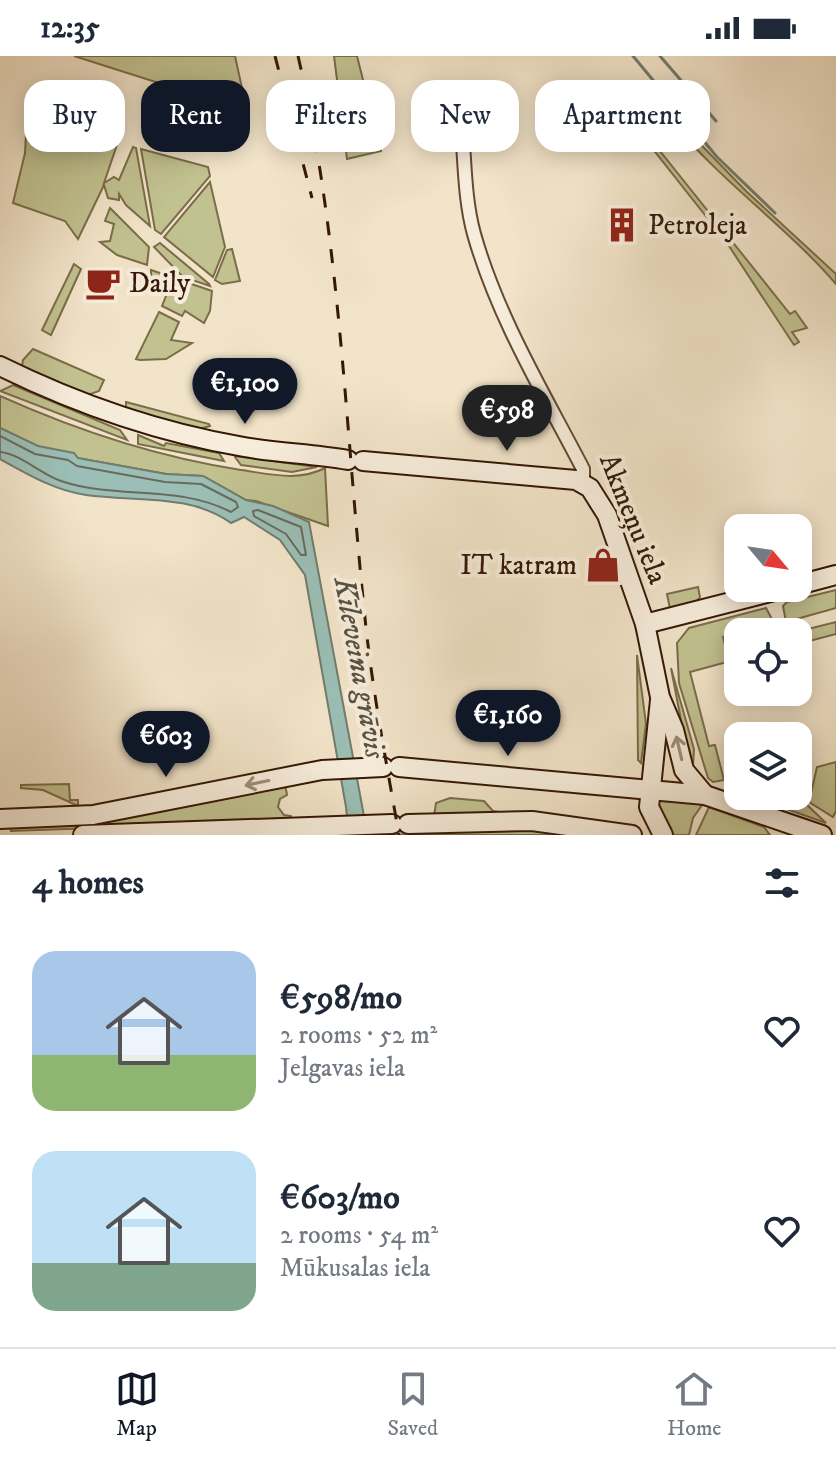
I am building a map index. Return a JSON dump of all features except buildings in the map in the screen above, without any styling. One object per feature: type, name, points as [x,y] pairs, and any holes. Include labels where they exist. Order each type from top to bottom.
[{"type":"main road","points":[[0,366],[97,410],[170,432],[248,448],[583,482]]},
{"type":"main road","name":"Akmeņu iela","points":[[583,482],[597,495],[607,515],[645,624],[660,697],[674,730],[684,770],[705,795]]},
{"type":"main road","points":[[812,581],[836,575]]},
{"type":"main road","points":[[645,624],[731,602]]},
{"type":"main road","name":"Akmeņu iela","points":[[660,697],[650,788],[652,820],[663,835]]},
{"type":"main road","points":[[0,819],[93,815],[334,768],[391,767],[705,795],[818,834]]},
{"type":"main road","points":[[762,815],[776,835]]},
{"type":"main road","points":[[83,835],[532,821],[632,835]]},
{"type":"street","name":"Akmeņu iela","points":[[464,152],[468,207],[475,237],[538,382],[583,469],[583,482]]},
{"type":"green space","points":[[74,56],[235,56],[240,80],[149,80]]},
{"type":"green space","points":[[334,56],[357,56],[363,80],[337,80]]},
{"type":"green space","points":[[133,147],[136,148],[150,226],[126,205],[119,194],[119,200],[108,198],[104,185],[78,239],[65,221],[13,203],[25,153],[115,152],[104,183],[114,177],[119,180]]},
{"type":"green space","points":[[142,152],[208,167],[210,176],[161,234],[155,230]]},
{"type":"green space","points":[[346,152],[377,152],[347,159]]},
{"type":"green space","points":[[655,152],[661,152],[790,314],[795,311],[807,328],[792,332],[799,342],[794,345],[727,243]]},
{"type":"green space","points":[[699,152],[708,152],[836,274],[836,284],[816,262]]},
{"type":"green space","points":[[210,182],[225,247],[213,277],[164,237]]},
{"type":"green space","points":[[110,208],[149,247],[147,265],[117,255],[100,242],[110,241],[114,224],[105,221]]},
{"type":"green space","points":[[160,243],[210,286],[183,277],[154,247]]},
{"type":"green space","points":[[232,249],[240,281],[222,284],[215,280],[227,250]]},
{"type":"green space","points":[[74,264],[81,269],[51,335],[42,330]]},
{"type":"green space","points":[[151,270],[212,291],[210,311],[204,323],[185,311],[182,316],[162,306],[166,296],[151,283]]},
{"type":"green space","points":[[159,312],[179,322],[171,340],[192,343],[166,359],[136,359]]},
{"type":"green space","points":[[33,349],[104,380],[99,391],[88,395],[22,366],[23,360]]},
{"type":"green space","points":[[262,363],[267,367],[264,378],[271,387],[253,411],[239,410]]},
{"type":"green space","points":[[13,385],[120,430],[127,440],[0,391]]},
{"type":"green space","points":[[0,396],[88,431],[209,465],[284,476],[305,475],[325,468],[328,526],[246,500],[203,476],[166,474],[77,458],[37,446],[0,428]]},
{"type":"green space","points":[[126,402],[210,426],[199,429],[132,411],[126,409]]},
{"type":"green space","points":[[138,435],[164,446],[166,443],[219,453],[224,461],[138,444]]},
{"type":"green space","points":[[235,456],[317,467],[292,472],[241,465]]},
{"type":"green space","points":[[698,587],[700,597],[696,602],[670,609],[667,594]]},
{"type":"green space","points":[[836,590],[836,608],[800,618],[785,618],[783,606],[787,602],[812,602],[812,596]]},
{"type":"green space","points":[[766,608],[771,618],[728,618]]},
{"type":"green space","points":[[724,619],[724,663],[690,672],[709,746],[715,745],[724,780],[713,782],[708,778],[679,683],[677,643],[689,628]]},
{"type":"green space","points":[[836,622],[836,634],[812,640],[812,628]]},
{"type":"green space","points":[[637,655],[646,724],[641,763],[638,760]]},
{"type":"green space","points":[[671,668],[694,749],[693,766],[690,767]]},
{"type":"green space","points":[[836,762],[836,811],[833,817],[812,804],[817,767]]},
{"type":"green space","points":[[69,784],[70,800],[78,800],[78,806],[43,790],[21,788],[21,785]]},
{"type":"green space","points":[[285,784],[287,795],[280,799],[278,807],[284,815],[291,816],[291,821],[11,831],[10,825]]},
{"type":"green space","points":[[450,798],[484,801],[493,811],[511,814],[434,816],[436,803]]},
{"type":"green space","points":[[675,798],[702,805],[693,818],[689,835],[673,835],[659,821],[657,799]]},
{"type":"green space","points":[[709,807],[764,827],[770,835],[696,835]]},
{"type":"green space","points":[[789,810],[812,810],[826,823]]},
{"type":"green space","points":[[415,829],[540,829],[594,835],[309,835]]},
{"type":"water","points":[[0,428],[38,446],[74,453],[78,458],[166,474],[203,476],[246,500],[273,506],[309,522],[364,816],[378,835],[328,835],[347,817],[346,807],[305,575],[280,540],[244,517],[231,523],[215,513],[180,503],[86,495],[52,485],[0,459]]},
{"type":"waterway","points":[[633,56],[717,157],[775,213]]},
{"type":"waterway","points":[[660,56],[716,121]]},
{"type":"railway","points":[[275,56],[312,198]]},
{"type":"railway","points":[[298,56],[312,124],[332,261],[367,636],[399,835]]},
{"type":"place","name":"Petroleja","points":[[622,225]]},
{"type":"place","name":"Daily","points":[[103,283]]},
{"type":"place","name":"IT katram","points":[[603,565]]},
{"type":"water label","name":"Kīleveina grāvis","points":[[359,668]]}]
